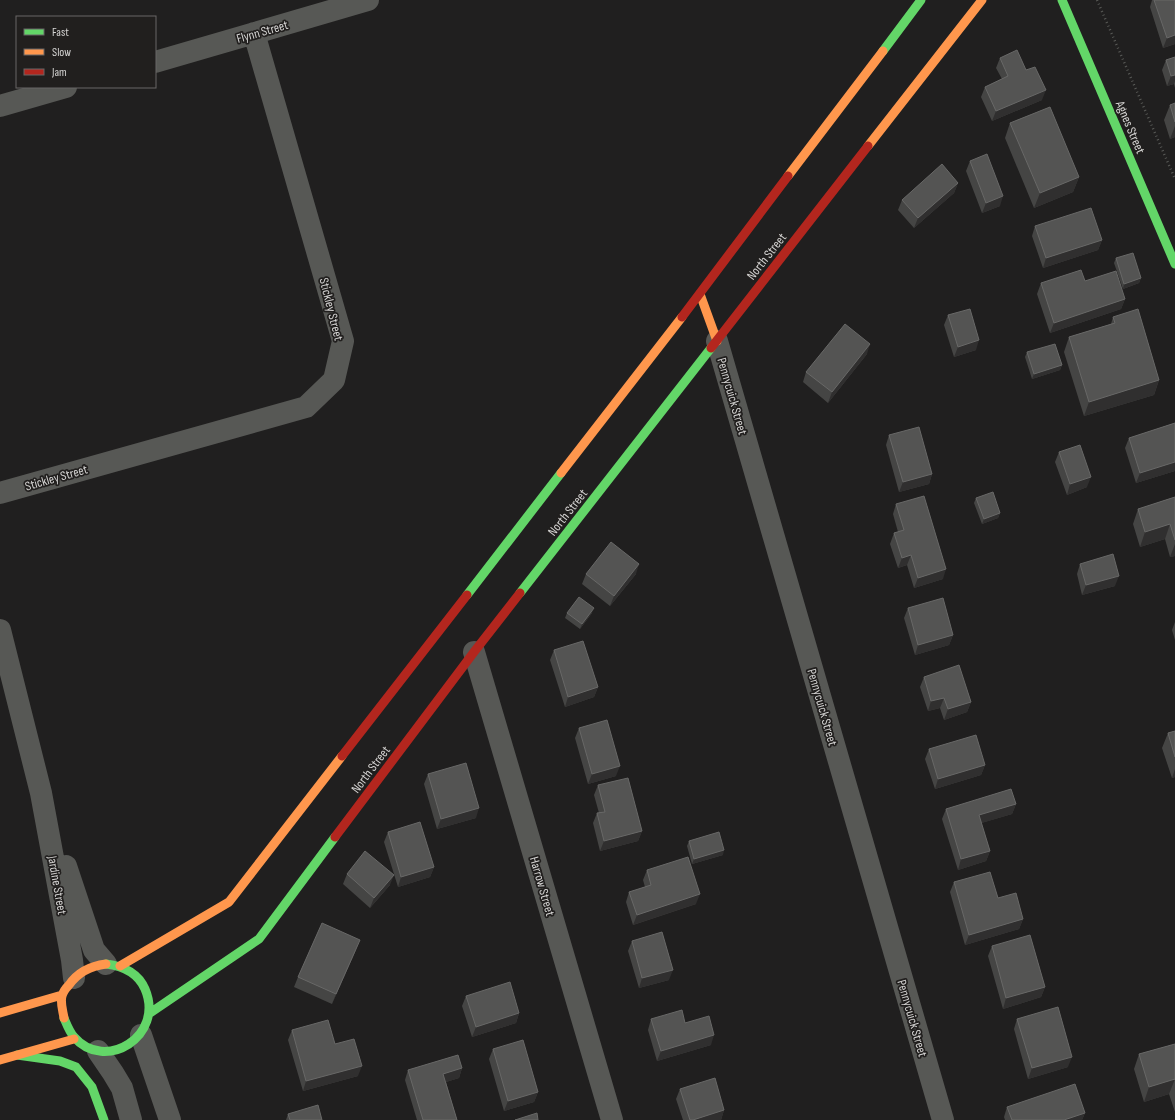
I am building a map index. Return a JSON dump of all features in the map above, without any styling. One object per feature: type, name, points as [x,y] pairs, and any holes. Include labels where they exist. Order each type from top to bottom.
[{"type":"main road","points":[[113,965],[229,902],[700,294],[921,0]]},
{"type":"main road","name":"North Street","points":[[150,1013],[259,939],[474,652],[982,0]]},
{"type":"main road","name":"Agnes Street","points":[[1062,0],[1175,264]]},
{"type":"main road","name":"Pennycuick Street","points":[[700,294],[717,341]]},
{"type":"main road","points":[[0,1013],[68,986],[83,970],[94,965],[113,965],[133,973],[143,984],[149,998],[150,1013],[147,1024],[141,1035],[132,1043],[122,1048],[110,1051],[98,1051],[86,1047],[74,1039],[62,1016],[68,986]]},
{"type":"main road","points":[[0,1060],[74,1039]]},
{"type":"main road","points":[[17,1055],[60,1060],[76,1067],[92,1087],[104,1120]]},
{"type":"street","name":"Flynn Street","points":[[156,62],[368,0]]},
{"type":"street","name":"Stickley Street","points":[[0,493],[306,407],[334,380],[343,341],[254,33]]},
{"type":"street","points":[[0,106],[63,88]]},
{"type":"street","name":"Pennycuick Street","points":[[717,341],[943,1120]]},
{"type":"street","name":"Jardine Street","points":[[0,630],[41,793],[72,960],[68,986]]},
{"type":"street","name":"Harrow Street","points":[[474,652],[612,1120]]},
{"type":"street","name":"Jardine Street","points":[[41,793],[94,950],[113,965]]},
{"type":"street","points":[[141,1035],[170,1120]]},
{"type":"street","points":[[98,1051],[122,1088],[131,1120]]},
{"type":"path","points":[[1097,0],[1175,179]]},
{"type":"building","points":[[1154,0],[1175,0],[1175,35],[1167,38]]},
{"type":"building","points":[[1017,50],[1026,70],[1035,67],[1046,90],[996,111],[985,87],[1008,76],[1000,58]]},
{"type":"building","points":[[1175,57],[1175,75],[1171,76],[1166,60]]},
{"type":"building","points":[[1175,103],[1175,122],[1170,105]]},
{"type":"building","points":[[1050,107],[1079,177],[1040,193],[1010,123]]},
{"type":"building","points":[[987,154],[1003,196],[986,203],[970,161]]},
{"type":"building","points":[[942,164],[958,183],[918,218],[902,200]]},
{"type":"building","points":[[1091,208],[1102,240],[1046,258],[1035,226]]},
{"type":"building","points":[[1133,253],[1141,278],[1124,284],[1116,258]]},
{"type":"building","points":[[1081,270],[1085,281],[1116,271],[1125,299],[1054,323],[1041,283]]},
{"type":"building","points":[[970,309],[979,340],[958,347],[948,315]]},
{"type":"building","points":[[1138,309],[1159,380],[1089,402],[1069,337],[1115,323],[1113,317]]},
{"type":"building","points":[[845,324],[870,344],[832,392],[806,372]]},
{"type":"building","points":[[1055,344],[1062,365],[1034,374],[1027,352]]},
{"type":"building","points":[[1175,423],[1175,462],[1140,473],[1129,438]]},
{"type":"building","points":[[919,427],[932,474],[903,482],[889,435]]},
{"type":"building","points":[[1080,445],[1091,477],[1070,484],[1059,452]]},
{"type":"building","points":[[993,492],[1000,513],[984,519],[976,498]]},
{"type":"building","points":[[924,496],[946,569],[918,578],[911,555],[902,558],[894,533],[904,530],[896,504]]},
{"type":"building","points":[[1175,497],[1175,540],[1170,524],[1145,532],[1138,509]]},
{"type":"building","points":[[611,542],[639,564],[614,596],[586,574]]},
{"type":"building","points":[[1113,554],[1119,576],[1086,585],[1080,564]]},
{"type":"building","points":[[579,597],[594,608],[582,624],[567,613]]},
{"type":"building","points":[[943,598],[953,635],[918,645],[908,608]]},
{"type":"building","points":[[583,641],[598,687],[568,697],[554,650]]},
{"type":"building","points":[[959,665],[971,702],[948,709],[944,698],[931,701],[924,677]]},
{"type":"building","points":[[607,720],[620,766],[592,774],[579,728]]},
{"type":"building","points":[[1175,731],[1175,757],[1168,733]]},
{"type":"building","points":[[976,735],[985,765],[938,779],[929,749]]},
{"type":"building","points":[[466,763],[479,808],[441,819],[428,774]]},
{"type":"building","points":[[628,778],[642,831],[604,841],[597,813],[605,812],[598,785]]},
{"type":"building","points":[[1011,789],[1016,804],[979,815],[990,851],[961,859],[946,809]]},
{"type":"building","points":[[420,822],[434,867],[401,877],[388,832]]},
{"type":"building","points":[[719,832],[724,850],[694,859],[689,841]]},
{"type":"building","points":[[365,851],[394,875],[374,898],[347,874]]},
{"type":"building","points":[[688,857],[700,894],[637,915],[629,892],[651,885],[647,870]]},
{"type":"building","points":[[990,872],[998,898],[1016,893],[1023,919],[969,935],[954,882]]},
{"type":"building","points":[[322,923],[360,940],[336,994],[298,977]]},
{"type":"building","points":[[662,932],[673,970],[642,978],[632,941]]},
{"type":"building","points":[[1030,935],[1045,987],[1006,998],[992,946]]},
{"type":"building","points":[[510,982],[519,1013],[476,1027],[466,996]]},
{"type":"building","points":[[1058,1007],[1072,1057],[1032,1068],[1017,1019]]},
{"type":"building","points":[[682,1010],[685,1023],[709,1016],[714,1035],[661,1051],[651,1019]]},
{"type":"building","points":[[328,1020],[335,1044],[354,1039],[362,1066],[306,1081],[292,1030]]},
{"type":"building","points":[[523,1040],[538,1092],[508,1101],[493,1049]]},
{"type":"building","points":[[1175,1044],[1175,1079],[1149,1087],[1139,1054]]},
{"type":"building","points":[[458,1055],[462,1068],[443,1074],[457,1120],[423,1120],[408,1070]]},
{"type":"building","points":[[715,1078],[724,1110],[690,1120],[680,1089]]},
{"type":"building","points":[[1075,1084],[1085,1113],[1064,1120],[1012,1120],[1007,1107]]},
{"type":"building","points":[[318,1105],[322,1120],[290,1120],[288,1114]]},
{"type":"building","points":[[537,1113],[538,1120],[515,1120]]},
{"type":"traffic: fast","points":[[883,51],[921,0]]},
{"type":"traffic: fast","points":[[1062,0],[1175,264]]},
{"type":"traffic: fast","points":[[520,593],[711,348]]},
{"type":"traffic: fast","points":[[467,595],[561,473]]},
{"type":"traffic: fast","points":[[150,1013],[259,939],[335,837]]},
{"type":"traffic: fast","points":[[64,1018],[74,1037],[87,1047],[101,1051],[115,1050],[129,1044],[139,1034],[147,1021],[149,1006],[145,989],[142,983],[129,971],[118,966],[106,964]]},
{"type":"traffic: fast","points":[[17,1055],[60,1061],[76,1067],[92,1087],[104,1120]]},
{"type":"traffic: slow","points":[[868,146],[982,0]]},
{"type":"traffic: slow","points":[[788,176],[883,51]]},
{"type":"traffic: slow","points":[[700,294],[717,341]]},
{"type":"traffic: slow","points":[[561,473],[682,317]]},
{"type":"traffic: slow","points":[[120,966],[229,902],[342,756]]},
{"type":"traffic: slow","points":[[64,1018],[61,999],[66,989],[80,973],[95,966],[106,964]]},
{"type":"traffic: slow","points":[[0,1013],[62,995]]},
{"type":"traffic: slow","points":[[0,1060],[74,1039]]},
{"type":"traffic: jam","points":[[711,348],[868,146]]},
{"type":"traffic: jam","points":[[682,317],[788,176]]},
{"type":"traffic: jam","points":[[335,837],[520,593]]},
{"type":"traffic: jam","points":[[342,756],[467,595]]}]
